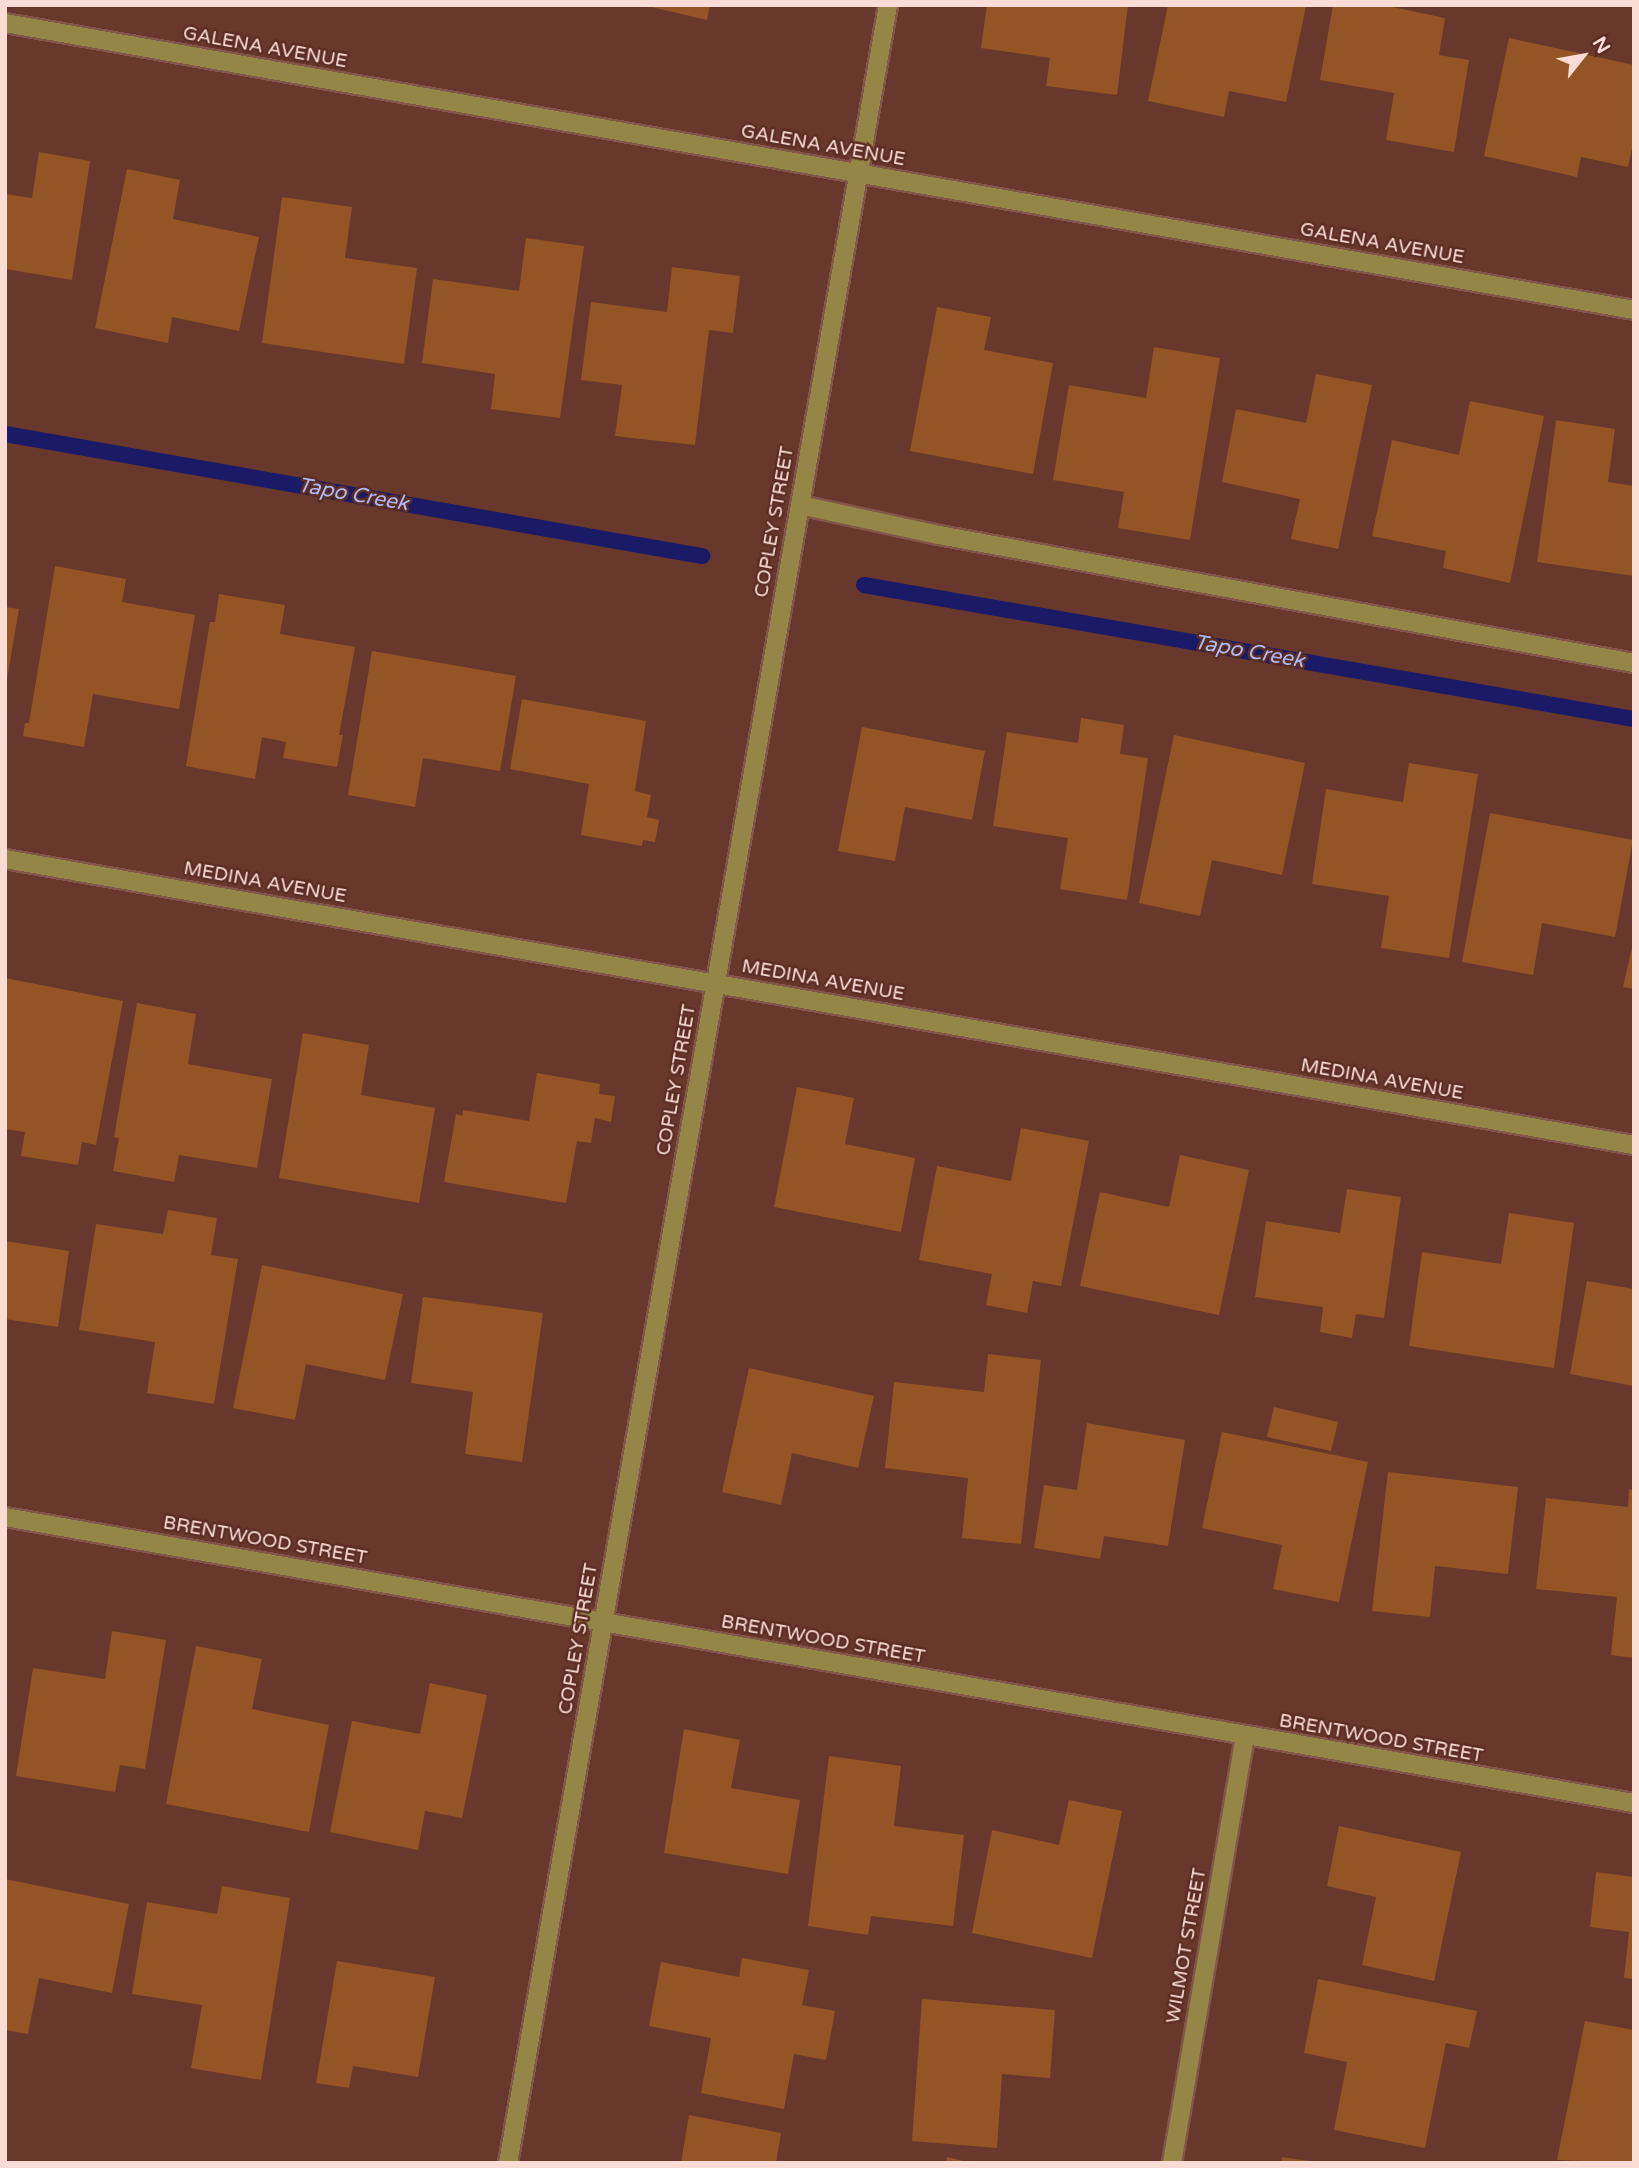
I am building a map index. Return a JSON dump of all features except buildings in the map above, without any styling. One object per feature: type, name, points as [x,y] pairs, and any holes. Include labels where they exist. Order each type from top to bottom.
[{"type":"street","name":"COPLEY STREET","points":[[508,2163],[856,173],[888,5]]},
{"type":"street","name":"GALENA AVENUE","points":[[5,23],[1634,310]]},
{"type":"street","points":[[800,505],[940,536],[1634,663]]},
{"type":"street","name":"MEDINA AVENUE","points":[[5,859],[1634,1145]]},
{"type":"street","name":"BRENTWOOD STREET","points":[[5,1517],[1634,1804]]},
{"type":"street","name":"WILMOT STREET","points":[[1172,2163],[1245,1737]]},
{"type":"waterway","name":"Tapo Creek","points":[[5,434],[702,556]]},
{"type":"waterway","name":"Tapo Creek","points":[[864,585],[1634,719]]}]
